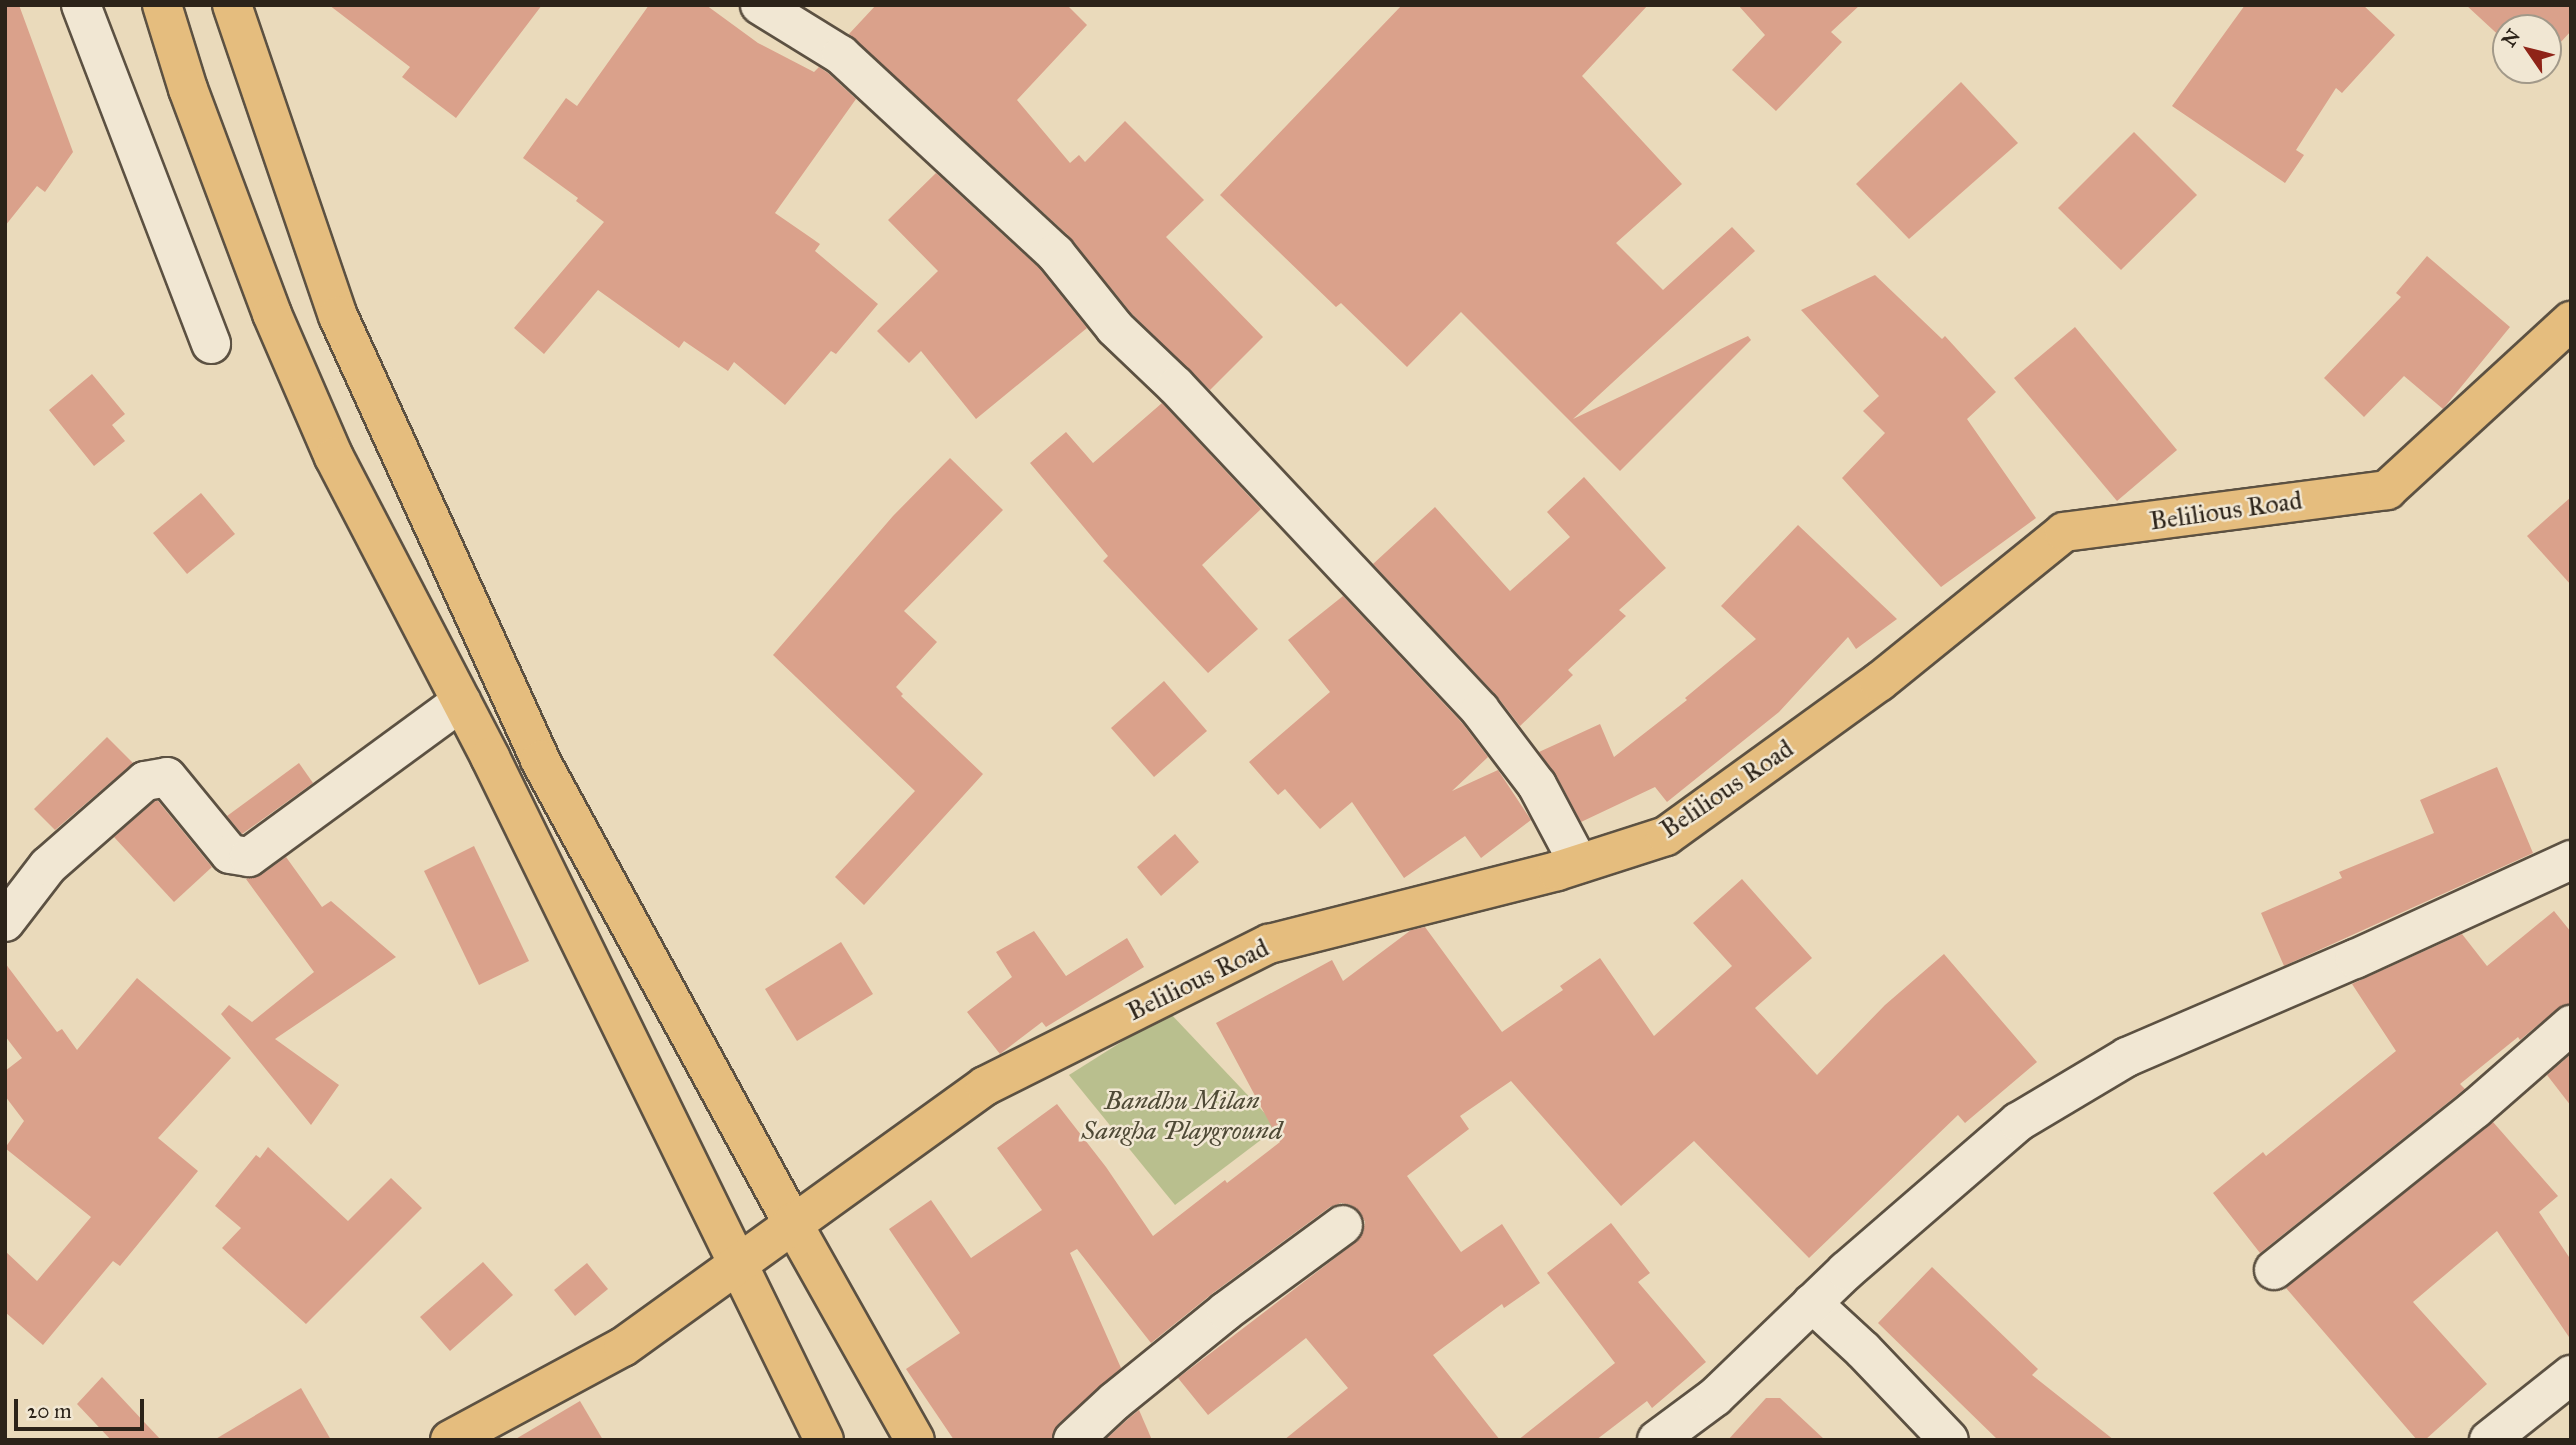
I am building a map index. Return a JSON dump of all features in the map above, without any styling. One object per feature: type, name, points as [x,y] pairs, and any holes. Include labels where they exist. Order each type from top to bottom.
[{"type":"main road","points":[[162,5],[188,89],[272,314],[334,457],[461,702],[739,1261],[824,1440]]},
{"type":"main road","points":[[232,5],[338,316],[540,760],[792,1222],[915,1440]]},
{"type":"main road","name":"Belilious Road","points":[[450,1440],[623,1347],[792,1222],[985,1086],[1269,944],[1579,864],[1666,836],[1879,682],[2064,532],[2386,489],[2571,321]]},
{"type":"street","points":[[81,5],[211,344]]},
{"type":"street","points":[[760,5],[841,55],[1055,253],[1115,328],[1176,386],[1480,710],[1537,785],[1579,864]]},
{"type":"street","points":[[5,922],[48,866],[145,781],[167,777],[230,854],[250,857],[461,702]]},
{"type":"street","points":[[1657,1440],[1714,1397],[1812,1303],[2018,1122],[2127,1057],[2355,959],[2571,860]]},
{"type":"street","points":[[2274,1270],[2475,1109],[2571,1025]]},
{"type":"street","points":[[1073,1440],[1226,1311],[1343,1225]]},
{"type":"street","points":[[1812,1303],[1863,1350],[1949,1440]]},
{"type":"street","points":[[2489,1440],[2571,1375]]},
{"type":"green space","name":"Bandhu Milan Sangha Playground","points":[[1169,1012],[1278,1127],[1175,1205],[1069,1075]]},
{"type":"building","points":[[5,5],[19,5],[73,152],[45,192],[37,186],[5,226]]},
{"type":"building","points":[[329,5],[542,5],[456,118],[402,77],[410,67]]},
{"type":"building","points":[[649,5],[706,5],[758,43],[814,72],[819,67],[856,99],[775,213],[820,244],[815,251],[878,304],[836,354],[831,351],[785,405],[734,362],[728,371],[684,341],[679,348],[598,290],[544,354],[514,328],[604,222],[576,201],[578,198],[523,158],[566,98],[577,106]]},
{"type":"building","points":[[876,5],[1067,5],[1087,25],[1017,100],[1070,163],[1079,155],[1085,162],[1125,121],[1204,200],[1166,237],[1263,337],[1210,390],[1131,313],[1070,237],[849,34]]},
{"type":"building","points":[[1402,5],[1648,5],[1582,76],[1682,184],[1616,243],[1663,290],[1732,227],[1755,251],[1573,419],[1748,336],[1751,340],[1620,471],[1461,312],[1407,367],[1341,303],[1336,307],[1220,195]]},
{"type":"building","points":[[1738,5],[1860,5],[1831,32],[1842,42],[1776,111],[1732,70],[1765,35]]},
{"type":"building","points":[[2245,5],[2363,5],[2395,35],[2342,93],[2336,88],[2296,150],[2304,155],[2285,183],[2172,106]]},
{"type":"building","points":[[2466,5],[2571,5],[2571,31],[2562,41],[2562,14],[2492,14],[2492,29]]},
{"type":"building","points":[[1961,82],[2018,143],[1909,239],[1856,184]]},
{"type":"building","points":[[2134,132],[2197,195],[2121,270],[2058,208]]},
{"type":"building","points":[[936,173],[1039,268],[1087,328],[976,419],[921,351],[909,363],[877,331],[938,271],[888,220]]},
{"type":"building","points":[[2427,256],[2510,327],[2443,409],[2404,376],[2364,417],[2324,378],[2401,297],[2396,293]]},
{"type":"building","points":[[1875,275],[1942,339],[1945,336],[1996,392],[1967,419],[2036,518],[1941,587],[1842,478],[1885,433],[1863,411],[1879,396],[1801,310]]},
{"type":"building","points":[[2075,327],[2177,450],[2117,501],[2014,378]]},
{"type":"building","points":[[92,374],[125,414],[112,425],[125,441],[94,466],[49,410]]},
{"type":"building","points":[[1162,403],[1261,509],[1202,565],[1258,629],[1208,673],[1103,561],[1108,556],[1030,463],[1066,432],[1093,463]]},
{"type":"building","points":[[950,458],[1003,510],[904,611],[937,642],[896,687],[903,694],[901,696],[983,774],[864,905],[835,877],[915,791],[773,655],[893,516]]},
{"type":"building","points":[[1584,477],[1666,568],[1619,610],[1626,616],[1568,670],[1573,675],[1520,726],[1496,695],[1373,564],[1435,507],[1510,591],[1570,537],[1547,512]]},
{"type":"building","points":[[201,493],[235,534],[187,574],[153,533]]},
{"type":"building","points":[[2571,497],[2571,585],[2527,536]]},
{"type":"building","points":[[1798,525],[1897,619],[1856,649],[1848,637],[1779,712],[1667,802],[1655,787],[1581,822],[1556,775],[1539,752],[1600,724],[1614,757],[1687,700],[1685,698],[1756,639],[1721,606]]},
{"type":"building","points":[[1343,596],[1463,724],[1488,757],[1452,791],[1498,770],[1531,820],[1481,858],[1465,836],[1404,878],[1352,802],[1320,829],[1285,789],[1278,795],[1249,762],[1330,692],[1288,640]]},
{"type":"building","points":[[1164,681],[1207,731],[1154,777],[1111,728]]},
{"type":"building","points":[[107,737],[133,763],[55,830],[34,809]]},
{"type":"building","points":[[299,763],[313,783],[242,834],[227,816]]},
{"type":"building","points":[[2497,767],[2533,853],[2284,966],[2261,913],[2342,878],[2339,872],[2434,833],[2420,800]]},
{"type":"building","points":[[158,801],[212,867],[174,902],[114,837]]},
{"type":"building","points":[[1175,834],[1199,862],[1161,896],[1137,867]]},
{"type":"building","points":[[474,846],[529,961],[479,985],[424,871]]},
{"type":"building","points":[[286,857],[322,907],[331,901],[396,957],[275,1039],[339,1085],[311,1125],[221,1014],[229,1005],[252,1022],[314,972],[246,879],[261,875]]},
{"type":"building","points":[[1742,879],[1812,958],[1755,1008],[1817,1075],[1885,1005],[1944,954],[2037,1062],[1965,1123],[1958,1115],[1809,1258],[1694,1141],[1621,1206],[1511,1081],[1460,1116],[1469,1129],[1407,1176],[1461,1252],[1502,1224],[1540,1283],[1504,1308],[1502,1304],[1433,1355],[1500,1440],[1284,1440],[1348,1388],[1306,1338],[1208,1415],[1178,1378],[1356,1242],[1363,1233],[1365,1222],[1360,1212],[1351,1205],[1341,1203],[1330,1207],[1213,1293],[1151,1343],[1077,1249],[1070,1253],[1121,1368],[1058,1424],[1052,1440],[954,1440],[906,1369],[960,1333],[889,1229],[931,1200],[971,1258],[1042,1210],[997,1148],[1057,1104],[1106,1167],[1153,1236],[1225,1180],[1227,1183],[1280,1142],[1216,1023],[1332,960],[1343,981],[1411,930],[1425,927],[1502,1032],[1563,990],[1560,986],[1600,958],[1654,1036],[1732,966],[1693,923]]},
{"type":"building","points":[[2554,911],[2571,932],[2571,1004],[2557,1009],[2520,1040],[2518,1037],[2460,1084],[2465,1089],[2260,1253],[2213,1193],[2263,1152],[2266,1156],[2396,1051],[2352,984],[2462,934],[2487,966]]},
{"type":"building","points":[[1034,931],[1066,976],[1127,938],[1144,967],[1046,1027],[1042,1022],[1000,1054],[967,1012],[1012,977],[996,952]]},
{"type":"building","points":[[841,942],[873,994],[797,1041],[765,989]]},
{"type":"building","points":[[5,963],[57,1032],[62,1029],[77,1050],[137,978],[231,1058],[158,1138],[198,1171],[120,1266],[113,1261],[43,1345],[5,1312],[5,1251],[37,1281],[91,1217],[5,1148],[24,1121],[5,1096],[5,1071],[22,1058],[5,1036]]},
{"type":"building","points":[[2571,1054],[2571,1106],[2547,1075]]},
{"type":"building","points":[[2493,1122],[2558,1196],[2539,1212],[2571,1260],[2571,1340],[2497,1231],[2413,1302],[2487,1384],[2425,1440],[2417,1440],[2286,1288]]},
{"type":"building","points":[[268,1147],[348,1221],[391,1178],[422,1208],[306,1324],[222,1248],[241,1228],[215,1206],[256,1155],[260,1158]]},
{"type":"building","points":[[1611,1223],[1650,1273],[1638,1282],[1706,1362],[1652,1408],[1647,1401],[1596,1440],[1518,1440],[1615,1363],[1547,1273]]},
{"type":"building","points":[[483,1262],[513,1295],[450,1351],[420,1317]]},
{"type":"building","points":[[587,1263],[608,1289],[575,1316],[554,1290]]},
{"type":"building","points":[[1932,1267],[2038,1369],[2032,1375],[2114,1440],[1998,1440],[1878,1323]]},
{"type":"building","points":[[102,1377],[161,1440],[111,1440],[77,1404]]},
{"type":"building","points":[[301,1388],[331,1440],[214,1440]]},
{"type":"building","points":[[1766,1398],[1780,1398],[1825,1440],[1728,1440]]},
{"type":"building","points":[[580,1401],[603,1440],[514,1440]]},
{"type":"building","points":[[1139,1410],[1152,1440],[1105,1440],[1129,1418]]}]
